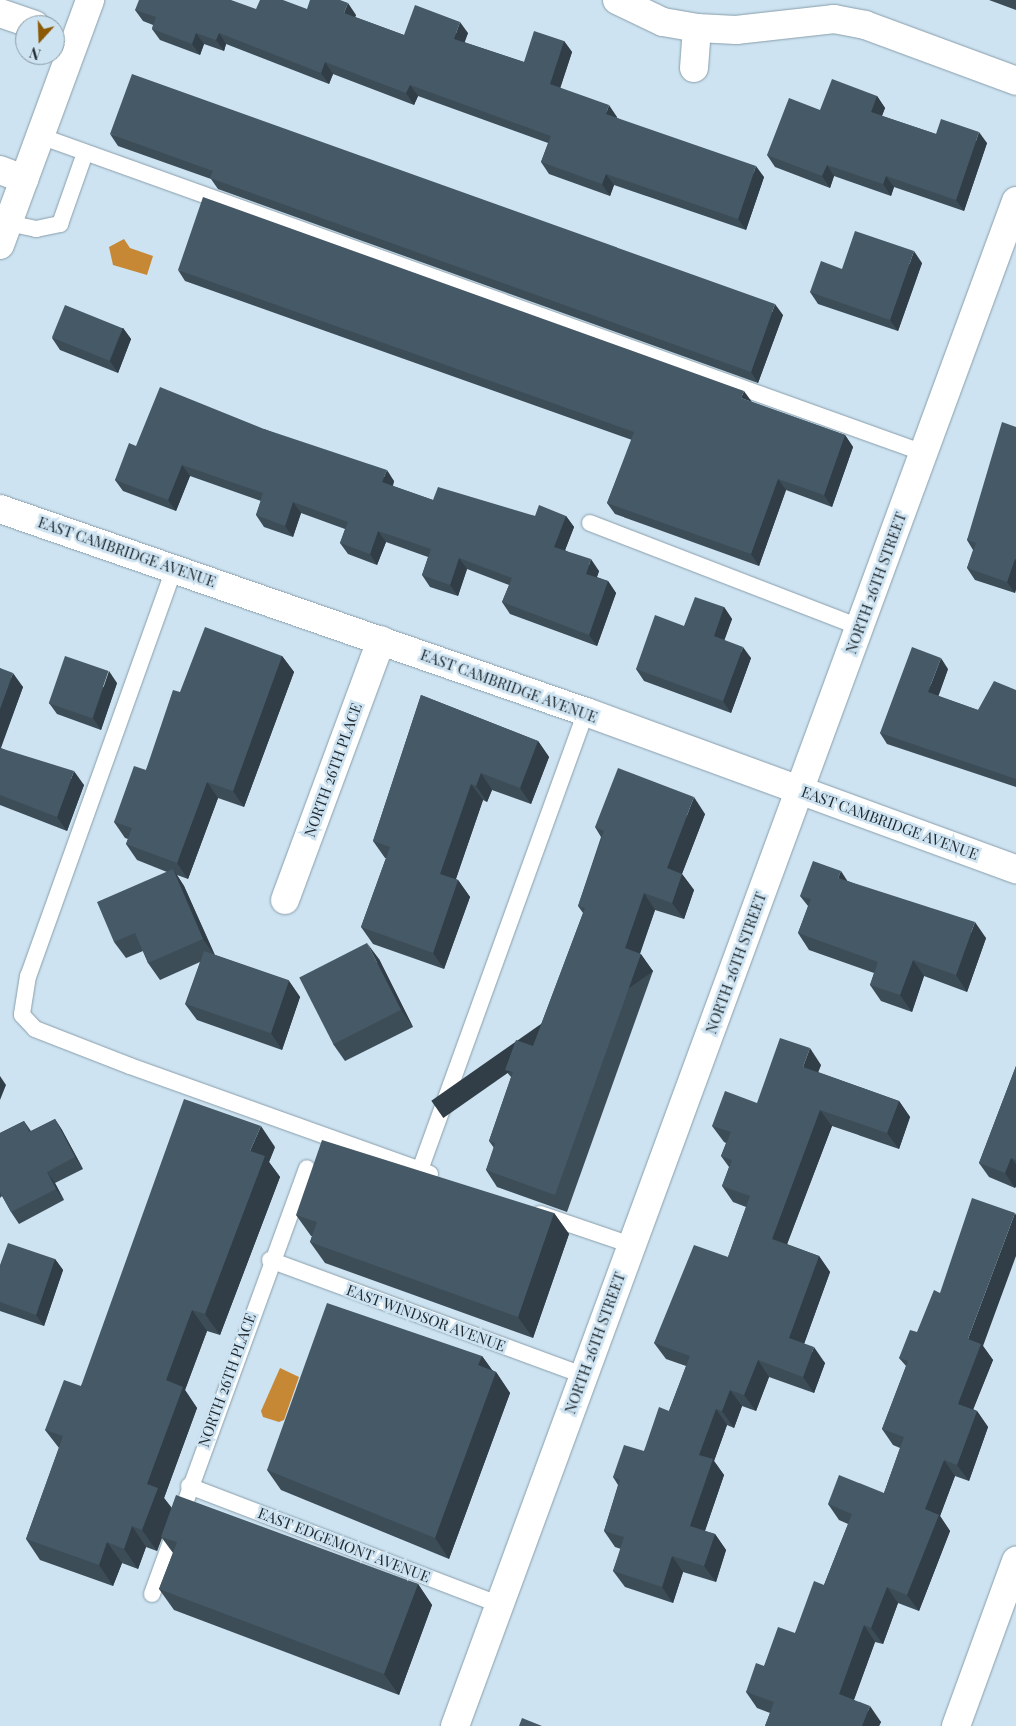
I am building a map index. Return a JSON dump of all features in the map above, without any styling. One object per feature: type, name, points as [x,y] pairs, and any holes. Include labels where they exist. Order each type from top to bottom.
[{"type":"street","points":[[65,36],[90,0]]},
{"type":"street","points":[[617,0],[663,22],[697,28],[736,30],[834,18],[865,25],[1016,81]]},
{"type":"street","points":[[0,12],[15,18]]},
{"type":"street","points":[[694,68],[697,28]]},
{"type":"street","points":[[4,234],[12,175],[40,136],[58,65]]},
{"type":"street","name":"NORTH 26TH STREET","points":[[455,1726],[498,1604],[1016,201]]},
{"type":"street","name":"EAST CAMBRIDGE AVENUE","points":[[0,509],[586,712],[1016,870]]},
{"type":"street","name":"NORTH 26TH PLACE","points":[[285,900],[382,640]]},
{"type":"street","points":[[956,1726],[1016,1561]]},
{"type":"lane","points":[[40,136],[924,453]]},
{"type":"lane","points":[[4,234],[60,224],[85,153]]},
{"type":"lane","points":[[590,523],[860,626]]},
{"type":"lane","points":[[174,568],[28,976],[22,1016],[35,1028],[130,1066],[443,1179]]},
{"type":"lane","points":[[420,1170],[586,712]]},
{"type":"lane","name":"NORTH 26TH PLACE","points":[[152,1594],[270,1260],[306,1168]]},
{"type":"lane","points":[[522,1207],[631,1245]]},
{"type":"lane","name":"EAST WINDSOR AVENUE","points":[[270,1260],[583,1375]]},
{"type":"lane","name":"EAST EDGEMONT AVENUE","points":[[189,1486],[498,1604]]},
{"type":"shaded area","points":[[124,239],[130,248],[153,256],[147,275],[113,265],[109,247]]},
{"type":"shaded area","points":[[280,1368],[299,1377],[284,1420],[279,1422],[263,1417],[261,1411]]},
{"type":"building","points":[[139,0],[231,0],[256,9],[260,0],[283,0],[307,9],[310,0],[340,0],[348,3],[344,13],[404,35],[415,5],[460,22],[454,39],[524,62],[534,31],[564,41],[550,84],[609,105],[606,114],[756,166],[738,219],[606,174],[602,184],[541,162],[551,136],[410,85],[406,93],[325,62],[321,73],[219,33],[216,40],[196,33],[192,44],[152,29],[156,17],[135,10]]},
{"type":"building","points":[[132,74],[775,304],[751,372],[210,178],[213,171],[110,134]]},
{"type":"building","points":[[832,79],[877,96],[871,112],[936,134],[941,119],[979,132],[956,200],[886,176],[883,184],[827,165],[822,176],[767,155],[789,98],[820,110]]},
{"type":"building","points":[[203,197],[744,391],[741,398],[845,435],[824,495],[778,479],[751,554],[607,503],[634,432],[178,270]]},
{"type":"building","points":[[855,231],[914,251],[890,320],[810,292],[821,261],[842,269]]},
{"type":"building","points":[[65,305],[122,328],[109,361],[52,337]]},
{"type":"building","points":[[160,387],[264,429],[387,470],[382,482],[433,500],[438,487],[535,516],[539,505],[566,516],[554,547],[591,559],[586,574],[608,581],[589,635],[502,602],[512,578],[459,558],[450,585],[422,575],[431,549],[378,531],[370,554],[340,543],[348,522],[293,502],[285,526],[256,515],[263,493],[182,465],[168,500],[115,480],[129,443],[136,446]]},
{"type":"building","points":[[1002,422],[1016,427],[1016,559],[1007,582],[967,568],[976,543],[967,540]]},
{"type":"building","points":[[695,597],[724,607],[714,636],[743,647],[723,701],[636,669],[655,615],[684,626]]},
{"type":"building","points":[[205,627],[282,656],[233,791],[207,782],[177,863],[126,844],[132,828],[114,822],[134,766],[146,770],[173,690],[180,692]]},
{"type":"building","points":[[912,647],[941,658],[928,692],[978,710],[994,681],[1016,690],[1016,779],[880,733]]},
{"type":"building","points":[[65,656],[108,671],[92,718],[49,703]]},
{"type":"building","points":[[0,668],[13,673],[0,709]]},
{"type":"building","points":[[421,695],[538,741],[520,788],[481,773],[476,786],[471,784],[440,874],[458,880],[433,953],[361,927],[390,847],[373,841]]},
{"type":"building","points":[[0,748],[74,771],[57,817],[0,795]]},
{"type":"building","points":[[618,768],[694,797],[667,868],[682,874],[672,903],[644,893],[625,948],[641,954],[555,1195],[486,1170],[495,1143],[489,1141],[513,1072],[505,1070],[516,1040],[533,1046],[585,908],[578,906],[604,831],[595,827]]},
{"type":"building","points":[[813,861],[841,871],[838,878],[975,922],[956,975],[913,960],[900,995],[870,985],[878,962],[798,933],[811,899],[800,896]]},
{"type":"building","points":[[173,869],[203,939],[148,963],[135,933],[114,942],[97,902]]},
{"type":"building","points":[[367,943],[401,1010],[333,1044],[299,978]]},
{"type":"building","points":[[204,951],[289,980],[271,1033],[186,1004]]},
{"type":"building","points":[[780,1038],[810,1048],[803,1067],[899,1101],[887,1133],[820,1110],[772,1239],[819,1256],[789,1338],[814,1347],[803,1377],[758,1360],[744,1395],[730,1390],[722,1411],[716,1409],[699,1455],[713,1459],[690,1526],[715,1534],[704,1566],[672,1556],[662,1587],[613,1571],[624,1537],[604,1531],[620,1480],[613,1477],[624,1445],[644,1451],[659,1407],[669,1411],[690,1356],[654,1343],[694,1245],[728,1257],[750,1196],[722,1186],[732,1160],[721,1156],[731,1132],[712,1126],[725,1091],[757,1103]]},
{"type":"building","points":[[1016,1066],[1016,1160],[1011,1158],[1005,1173],[979,1163]]},
{"type":"building","points":[[184,1099],[261,1126],[250,1151],[265,1156],[205,1314],[192,1310],[166,1380],[183,1387],[147,1484],[158,1488],[142,1530],[132,1526],[124,1549],[107,1542],[99,1565],[26,1539],[63,1436],[45,1430],[64,1380],[81,1386]]},
{"type":"building","points":[[55,1119],[75,1157],[47,1172],[56,1189],[11,1212],[0,1192],[0,1133],[24,1121],[29,1132]]},
{"type":"building","points":[[322,1140],[554,1213],[518,1317],[310,1242],[317,1222],[296,1215]]},
{"type":"building","points":[[972,1198],[1015,1213],[968,1339],[981,1344],[958,1404],[977,1411],[957,1465],[944,1460],[925,1509],[939,1515],[907,1595],[887,1587],[871,1628],[864,1625],[839,1694],[870,1706],[862,1726],[765,1726],[774,1702],[746,1692],[756,1663],[764,1666],[778,1627],[795,1633],[814,1581],[824,1585],[852,1514],[828,1504],[839,1475],[884,1493],[904,1437],[882,1429],[908,1361],[899,1358],[910,1330],[917,1332],[934,1290],[940,1293]]},
{"type":"building","points":[[8,1243],[55,1259],[36,1315],[0,1302],[0,1265]]},
{"type":"building","points":[[327,1303],[482,1356],[478,1365],[496,1372],[435,1538],[267,1470]]},
{"type":"building","points":[[176,1495],[418,1584],[384,1674],[159,1589],[177,1542],[161,1537]]},
{"type":"building","points":[[522,1718],[542,1726],[519,1726]]}]
